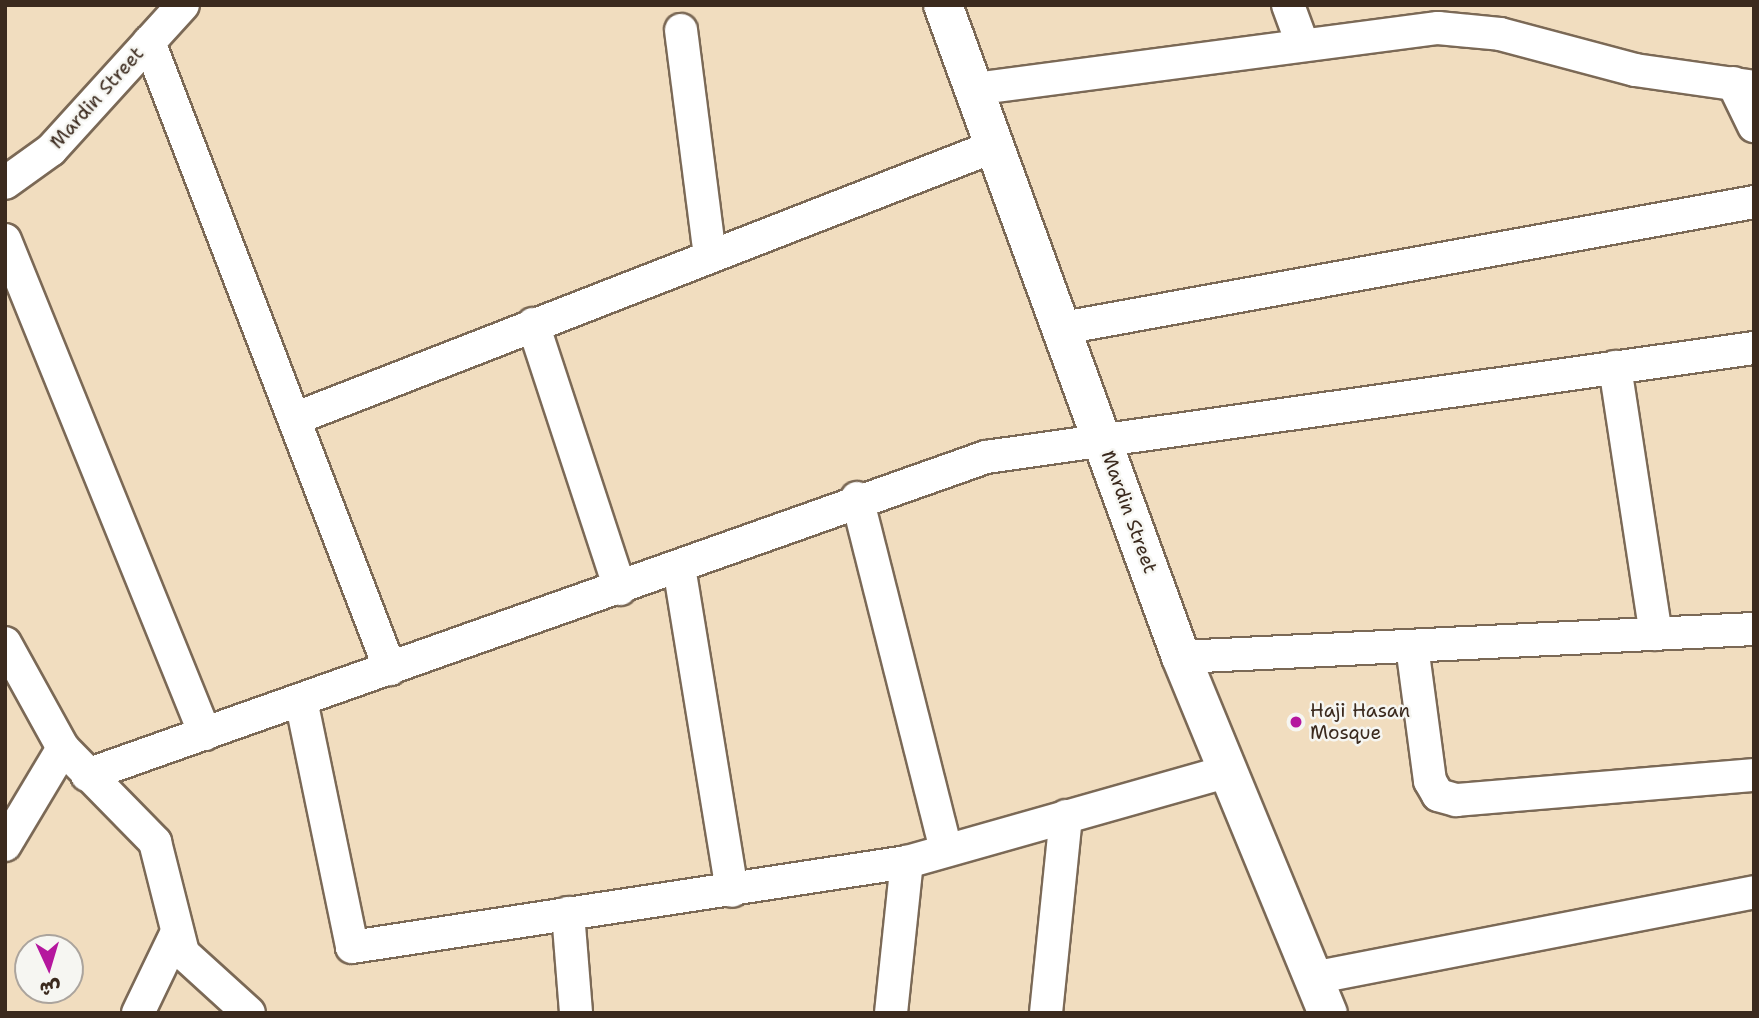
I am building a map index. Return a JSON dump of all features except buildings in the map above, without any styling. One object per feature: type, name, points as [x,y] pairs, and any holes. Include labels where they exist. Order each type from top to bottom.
[{"type":"street","name":"Mardin Street","points":[[5,183],[51,150],[183,5]]},
{"type":"street","name":"Mardin Street","points":[[943,5],[1181,657],[1226,772],[1328,1013]]},
{"type":"street","points":[[1288,5],[1302,43]]},
{"type":"street","points":[[974,89],[1406,29],[1469,30],[1635,70],[1743,85],[1754,126]]},
{"type":"street","points":[[681,30],[710,256]]},
{"type":"street","points":[[149,42],[390,669]]},
{"type":"street","points":[[294,419],[995,146]]},
{"type":"street","points":[[1063,328],[1754,202]]},
{"type":"street","points":[[5,240],[205,734]]},
{"type":"street","points":[[533,324],[620,589]]},
{"type":"street","points":[[87,775],[620,589],[857,498],[986,457],[1754,348]]},
{"type":"street","points":[[1615,367],[1656,634]]},
{"type":"street","points":[[857,498],[946,850]]},
{"type":"street","points":[[679,567],[732,891]]},
{"type":"street","points":[[1181,657],[1754,629]]},
{"type":"street","points":[[5,643],[63,748],[155,842],[169,879],[175,936],[194,968],[249,1013]]},
{"type":"street","points":[[1412,646],[1430,781],[1438,795],[1456,800],[1754,775]]},
{"type":"street","points":[[301,700],[352,947],[568,913],[732,891],[907,862],[1226,772]]},
{"type":"street","points":[[5,845],[63,748]]},
{"type":"street","points":[[1046,1013],[1066,816]]},
{"type":"street","points":[[891,1013],[907,862]]},
{"type":"street","points":[[1313,978],[1754,892]]},
{"type":"street","points":[[568,913],[576,1013]]},
{"type":"street","points":[[138,1013],[175,936]]},
{"type":"place","name":"Haji Hasan Mosque","points":[[1296,722]]}]
